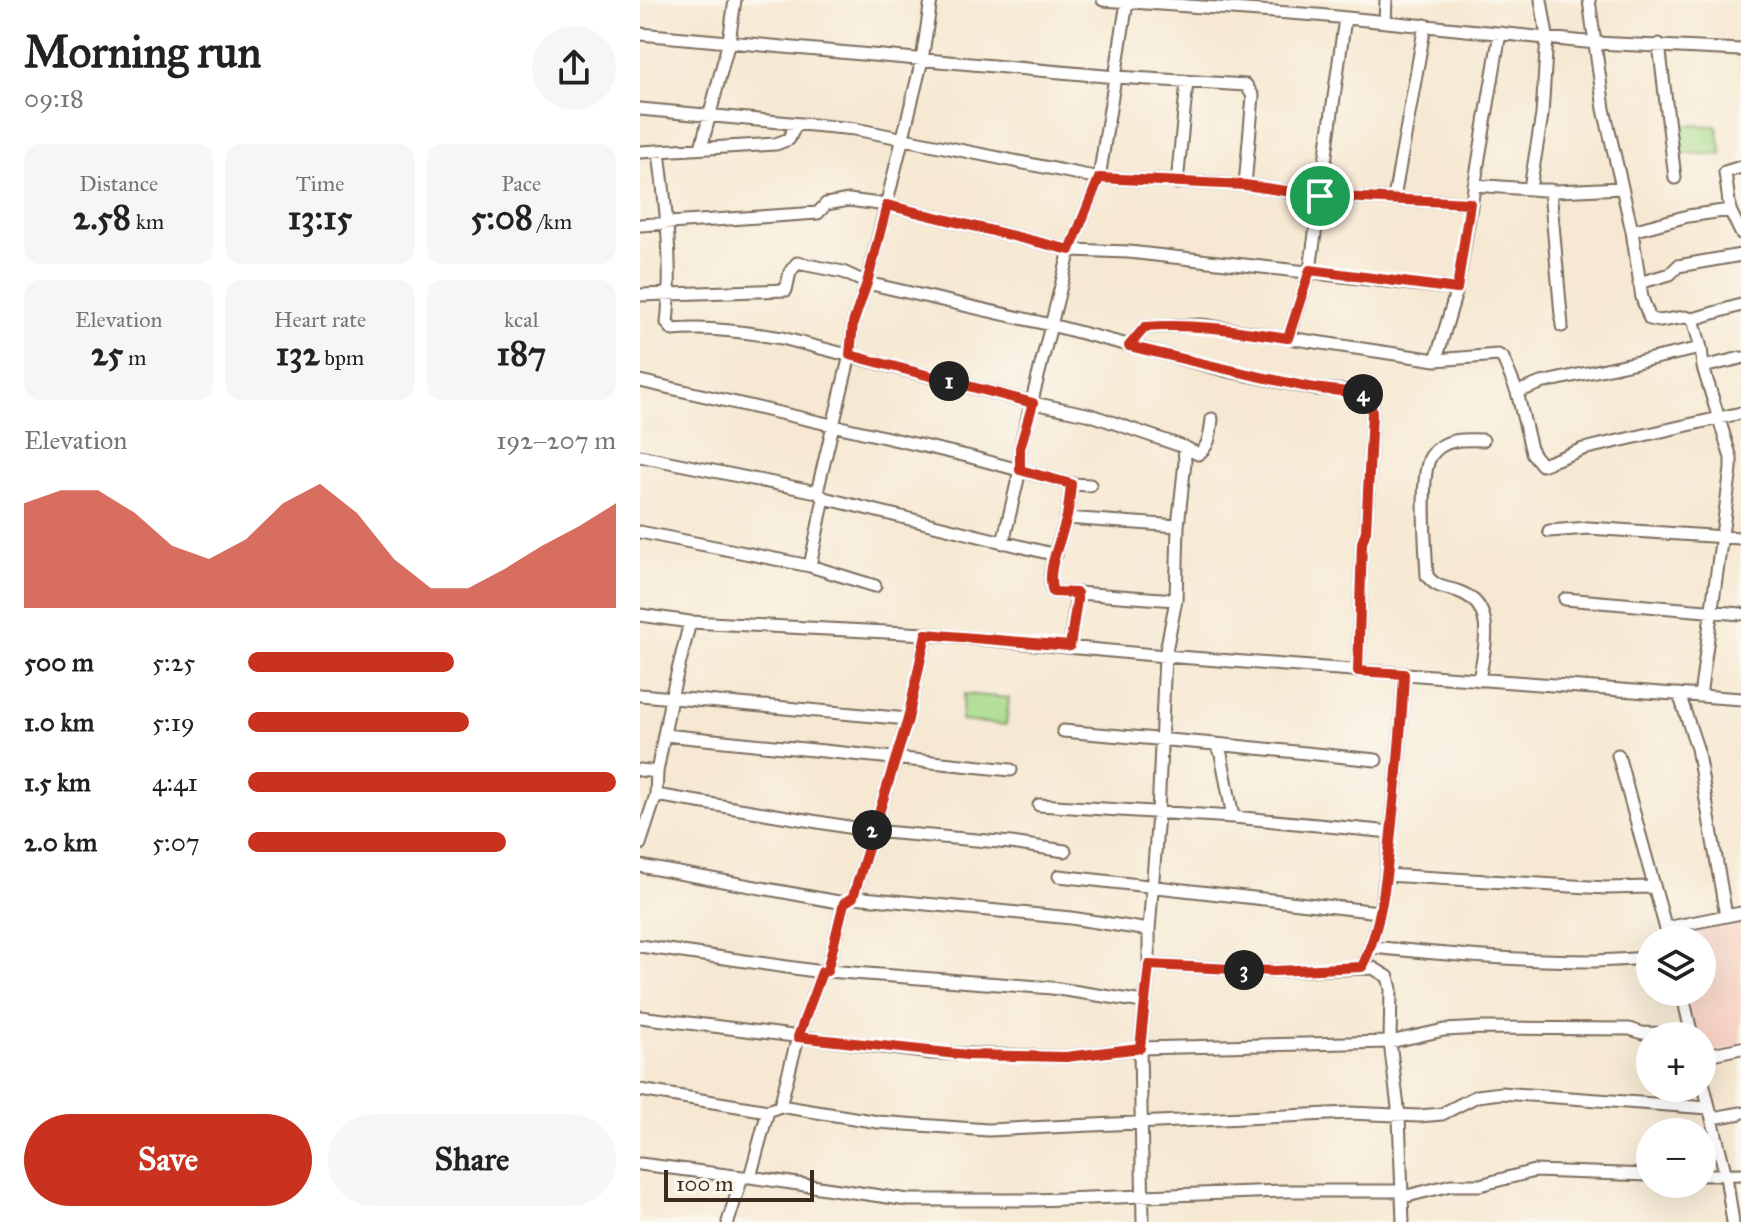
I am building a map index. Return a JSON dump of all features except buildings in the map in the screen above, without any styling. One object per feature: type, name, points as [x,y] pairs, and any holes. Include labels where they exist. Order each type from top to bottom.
[{"type":"street","points":[[701,148],[729,41],[735,0]]},
{"type":"street","points":[[810,566],[834,426],[850,355],[853,323],[867,283],[904,137],[922,60],[931,0]]},
{"type":"street","points":[[1103,0],[1238,4],[1596,43],[1741,50]]},
{"type":"street","points":[[1317,0],[1317,15]]},
{"type":"street","points":[[1385,22],[1386,0]]},
{"type":"street","points":[[1530,188],[1542,115],[1547,36],[1541,0]]},
{"type":"street","points":[[1589,0],[1604,109],[1632,231],[1642,298],[1650,319],[1693,319],[1741,305]]},
{"type":"street","points":[[1003,543],[1020,470],[1020,448],[1070,250],[1099,178],[1127,2]]},
{"type":"street","points":[[1288,338],[1310,270],[1345,18]]},
{"type":"street","points":[[1394,198],[1425,25]]},
{"type":"street","points":[[1436,360],[1457,289],[1500,33]]},
{"type":"street","points":[[640,34],[1116,77],[1246,85],[1253,96],[1245,185]]},
{"type":"street","points":[[1659,44],[1675,178]]},
{"type":"street","points":[[1177,183],[1187,82]]},
{"type":"street","points":[[640,109],[855,129],[1099,178],[1245,185],[1320,196],[1470,203]]},
{"type":"street","points":[[640,152],[776,144],[789,139],[796,124]]},
{"type":"street","points":[[659,152],[668,224],[670,293],[667,323],[673,330],[743,331],[782,338],[1091,415],[1198,454],[1209,442],[1212,419]]},
{"type":"street","points":[[1741,167],[1725,172],[1730,210],[1741,233]]},
{"type":"street","points":[[1474,185],[1550,190],[1622,188]]},
{"type":"street","points":[[1550,190],[1562,326]]},
{"type":"street","points":[[640,225],[818,213],[826,204],[849,200],[887,205],[1070,250],[1129,252],[1310,270],[1457,289]]},
{"type":"street","points":[[1632,231],[1688,216],[1730,210]]},
{"type":"street","points":[[1639,283],[1670,274],[1678,266],[1741,255]]},
{"type":"street","points":[[640,295],[786,290],[790,272],[797,263],[843,272],[867,283],[1051,325],[1228,371],[1315,389],[1352,391],[1370,396],[1372,432],[1366,531],[1362,543],[1358,671]]},
{"type":"street","points":[[1693,319],[1703,367],[1736,470],[1721,537],[1700,696]]},
{"type":"street","points":[[1129,346],[1145,327],[1202,325],[1436,360],[1501,356],[1517,392],[1532,453],[1542,465],[1583,449],[1741,413]]},
{"type":"street","points":[[1517,392],[1541,383],[1701,348]]},
{"type":"street","points":[[1703,367],[1741,358]]},
{"type":"street","points":[[641,383],[1071,484],[1090,485]]},
{"type":"street","points":[[1479,680],[1487,621],[1478,604],[1461,592],[1436,586],[1427,576],[1425,471],[1432,454],[1456,439],[1483,440]]},
{"type":"street","points":[[1143,1222],[1140,1048],[1149,965],[1165,656],[1176,600],[1184,447]]},
{"type":"street","points":[[640,456],[821,495],[1056,555]]},
{"type":"street","points":[[1071,484],[1052,590],[1176,600]]},
{"type":"street","points":[[1066,518],[1178,526]]},
{"type":"street","points":[[1549,531],[1588,528],[1741,538]]},
{"type":"street","points":[[640,532],[810,566],[875,586]]},
{"type":"street","points":[[1070,646],[1077,593]]},
{"type":"street","points":[[1565,599],[1741,614]]},
{"type":"street","points":[[640,615],[690,622],[926,634],[1165,656],[1741,699]]},
{"type":"street","points":[[640,844],[656,795],[657,772],[671,698],[690,622]]},
{"type":"street","points":[[728,1222],[774,1108],[872,831],[908,719],[926,634]]},
{"type":"street","points":[[1362,967],[1372,947],[1386,875],[1404,674]]},
{"type":"street","points":[[1679,694],[1697,748],[1726,916]]},
{"type":"street","points":[[640,695],[908,719]]},
{"type":"street","points":[[1063,731],[1376,760]]},
{"type":"street","points":[[665,735],[1011,770]]},
{"type":"street","points":[[1215,744],[1221,754],[1233,817]]},
{"type":"street","points":[[1618,755],[1665,926]]},
{"type":"street","points":[[640,770],[657,772]]},
{"type":"street","points":[[656,795],[872,831],[1065,851]]},
{"type":"street","points":[[1039,805],[1233,817],[1391,832]]},
{"type":"street","points":[[640,866],[848,900],[1071,918],[1149,930]]},
{"type":"street","points":[[1386,875],[1606,888],[1653,887]]},
{"type":"street","points":[[1059,876],[1379,912]]},
{"type":"street","points":[[1694,926],[1741,913]]},
{"type":"street","points":[[640,946],[824,971],[1052,988],[1143,1002]]},
{"type":"street","points":[[1372,947],[1421,953],[1538,959],[1636,959]]},
{"type":"street","points":[[1149,965],[1274,971],[1362,967],[1373,968],[1388,977],[1391,989],[1390,1042],[1399,1116],[1403,1222]]},
{"type":"street","points":[[640,1017],[967,1055],[1066,1057],[1140,1048],[1390,1042],[1444,1030],[1483,1028],[1636,1031]]},
{"type":"street","points":[[1716,1053],[1741,1048]]},
{"type":"street","points":[[640,1090],[878,1122],[988,1130],[1349,1113],[1399,1116],[1442,1114],[1477,1096],[1501,1093],[1711,1113],[1741,1113]]},
{"type":"street","points":[[1708,1102],[1726,1176],[1733,1222]]},
{"type":"street","points":[[640,1164],[908,1200],[1035,1200],[1284,1191],[1402,1194],[1451,1185],[1480,1185],[1534,1171],[1636,1175]]},
{"type":"street","points":[[1716,1176],[1741,1174]]},
{"type":"shaded area","points":[[1741,917],[1741,1046],[1716,1051],[1716,1022],[1693,1022],[1689,1006],[1716,1006],[1716,926],[1702,926]]},
{"type":"green space","points":[[1679,125],[1717,126],[1722,155],[1681,153]]},
{"type":"green space","points":[[964,694],[1009,698],[1006,725],[961,721]]},
{"type":"route","points":[[1099,178],[1245,185],[1320,196],[1470,203],[1457,289],[1310,270],[1288,338],[1202,325],[1163,326],[1145,327],[1129,346],[1228,371],[1315,389],[1352,391],[1370,396],[1372,432],[1366,531],[1362,543],[1358,671],[1404,674],[1386,875],[1372,947],[1362,967],[1274,971],[1149,965],[1140,1048],[1097,1054],[1066,1057],[931,1053],[798,1037],[822,972],[827,971],[844,903],[853,897],[908,719],[926,634],[1070,646],[1077,600],[1077,593],[1053,592],[1051,588],[1071,484],[1020,470],[1020,448],[1033,403],[850,355],[853,323],[887,205],[1070,250],[1099,178]]}]
